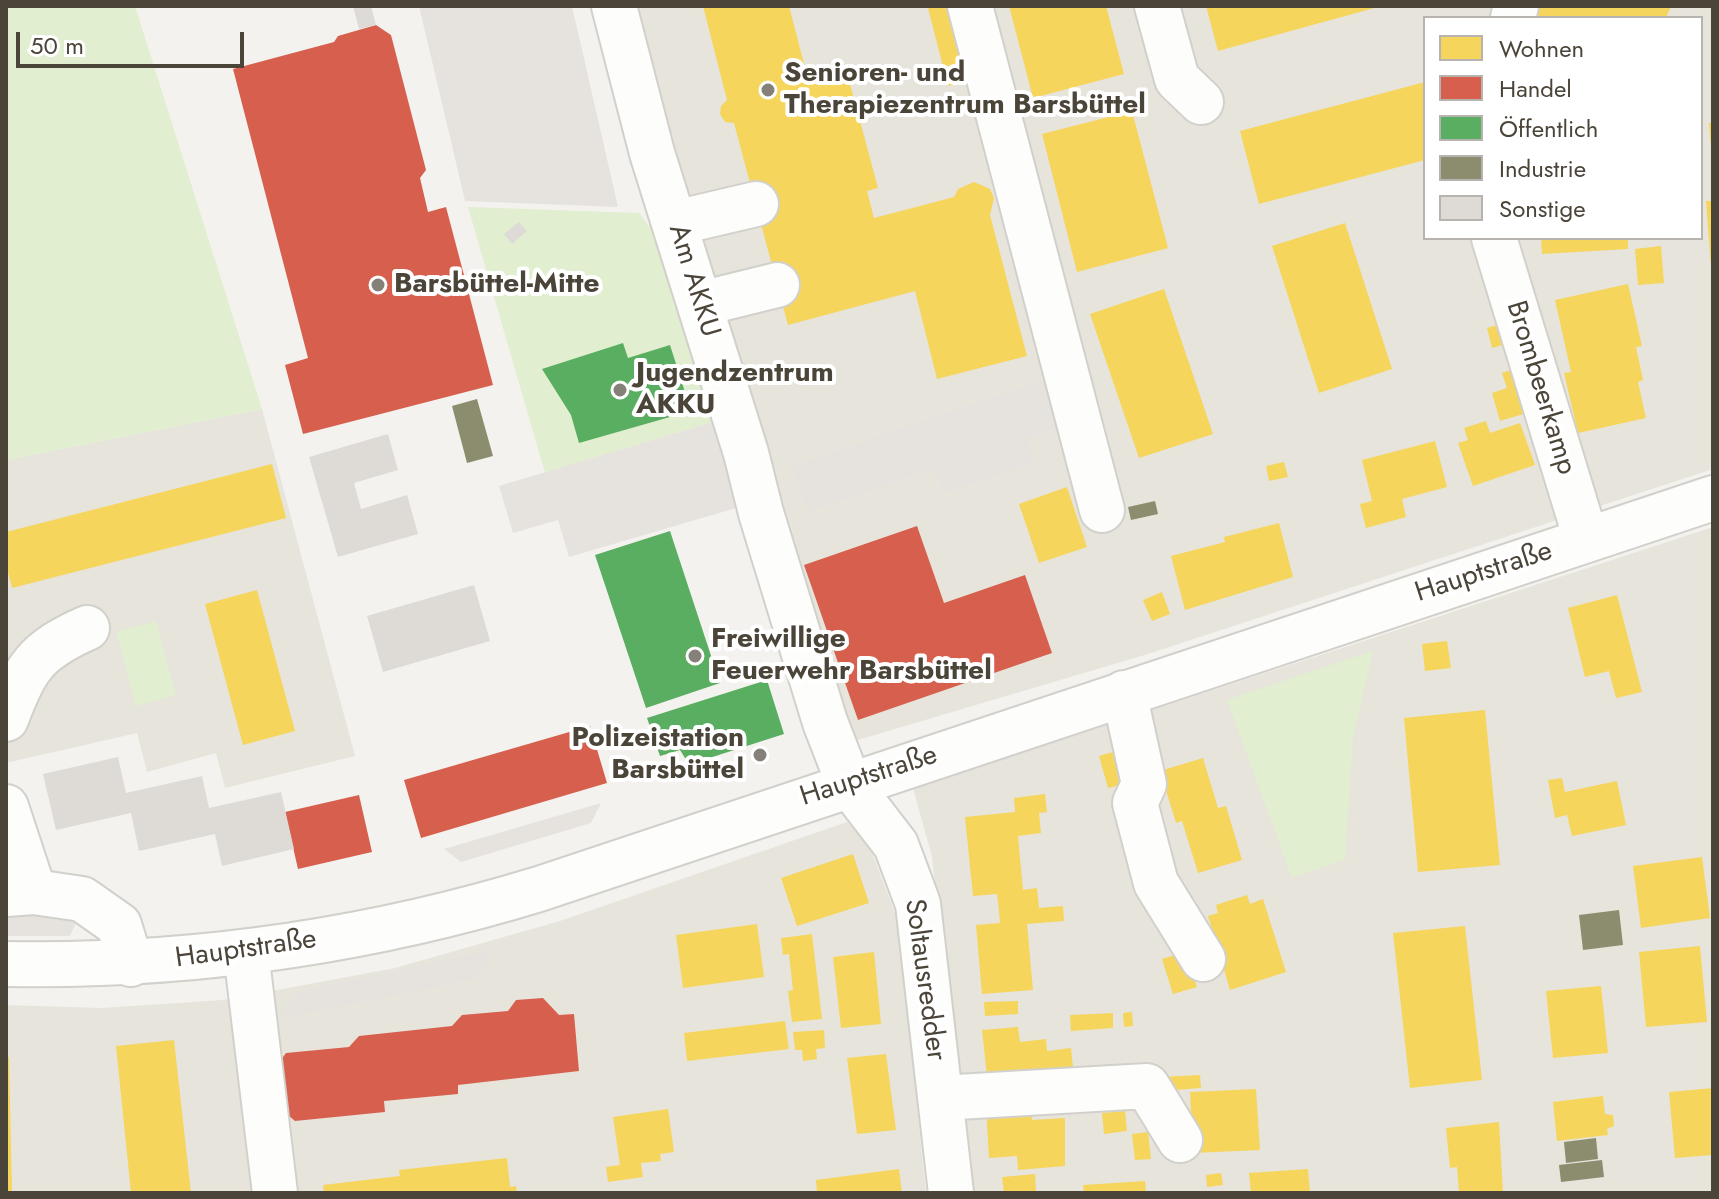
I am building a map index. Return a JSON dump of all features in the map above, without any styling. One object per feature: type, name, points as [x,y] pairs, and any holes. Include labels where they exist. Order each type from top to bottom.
[{"type":"street","name":"Am AKKU","points":[[614,6],[652,153],[807,662],[849,784]]},
{"type":"street","points":[[970,6],[1102,510]]},
{"type":"street","points":[[1157,6],[1177,79],[1201,102]]},
{"type":"street","points":[[675,223],[756,204]]},
{"type":"street","name":"Brombeerkamp","points":[[1495,240],[1586,539]]},
{"type":"street","points":[[700,304],[777,285]]},
{"type":"street","name":"Hauptstraße","points":[[6,964],[131,964],[246,952],[429,921],[1713,498]]},
{"type":"street","points":[[6,719],[22,678],[50,645],[87,628]]},
{"type":"street","points":[[1124,693],[1144,784],[1135,803],[1156,883],[1203,959]]},
{"type":"street","name":"Soltausredder","points":[[849,784],[896,845],[918,904],[951,1193]]},
{"type":"street","points":[[6,807],[20,893],[82,899],[119,925],[131,964]]},
{"type":"street","points":[[246,952],[275,1193]]},
{"type":"street","points":[[940,1098],[1147,1086],[1180,1140]]},
{"type":"shaded area","name":"Barsbüttel-Mitte","points":[[419,6],[572,6],[618,207],[465,201]]},
{"type":"shaded area","points":[[631,6],[1713,6],[1713,469],[1148,654],[851,742]]},
{"type":"shaded area","points":[[1046,379],[1062,425],[1027,438],[1034,462],[944,493],[934,468],[808,512],[792,466]]},
{"type":"shaded area","points":[[262,409],[355,756],[225,788],[216,753],[147,772],[137,733],[6,763],[6,460]]},
{"type":"shaded area","points":[[717,421],[743,506],[569,557],[558,520],[513,533],[499,486]]},
{"type":"shaded area","points":[[1713,527],[1713,1193],[967,1193],[932,857],[913,788]]},
{"type":"shaded area","points":[[601,803],[591,823],[461,862],[444,849]]},
{"type":"shaded area","points":[[847,822],[870,847],[898,921],[926,1193],[6,1193],[6,1005],[102,1008],[223,1000],[395,968],[560,921]]},
{"type":"shaded area","points":[[6,910],[81,911],[70,936],[6,936]]},
{"type":"shaded area","points":[[494,950],[478,978],[278,1019],[297,992]]},
{"type":"green space","points":[[6,6],[135,6],[262,409],[6,460]]},
{"type":"green space","points":[[468,207],[639,213],[658,238],[717,421],[545,473]]},
{"type":"green space","points":[[156,621],[176,695],[136,706],[116,632]]},
{"type":"green space","points":[[1373,651],[1353,737],[1345,859],[1292,878],[1227,700]]},
{"type":"building: Wohnen","points":[[703,6],[789,6],[808,79],[846,69],[878,188],[867,191],[874,218],[954,197],[958,189],[974,182],[990,189],[994,198],[990,215],[1027,356],[937,379],[915,291],[788,325],[734,123],[725,122],[720,114],[721,106],[727,100]]},
{"type":"building: Wohnen","points":[[955,6],[974,79],[948,86],[928,8]]},
{"type":"building: Wohnen","points":[[1009,6],[1106,6],[1124,74],[1033,98]]},
{"type":"building: Wohnen","points":[[1206,6],[1378,6],[1378,7],[1218,51]]},
{"type":"building: Wohnen","points":[[1526,6],[1671,6],[1667,16],[1524,16]]},
{"type":"building: Wohnen","points":[[1423,83],[1423,161],[1259,204],[1240,131]]},
{"type":"building: Wohnen","points":[[1132,111],[1168,248],[1077,272],[1042,134]]},
{"type":"building: Wohnen","points":[[1709,123],[1713,123],[1713,147],[1711,147]]},
{"type":"building: Wohnen","points":[[1706,201],[1713,201],[1713,267],[1711,267]]},
{"type":"building: Wohnen","points":[[1345,223],[1392,369],[1319,393],[1272,246]]},
{"type":"building: Wohnen","points":[[1541,240],[1628,240],[1628,249],[1542,254]]},
{"type":"building: Wohnen","points":[[1661,246],[1664,283],[1638,285],[1635,249]]},
{"type":"building: Wohnen","points":[[1628,284],[1642,346],[1636,347],[1643,380],[1638,382],[1646,418],[1578,433],[1564,373],[1571,372],[1555,300]]},
{"type":"building: Wohnen","points":[[1164,289],[1213,434],[1139,458],[1090,314]]},
{"type":"building: Wohnen","points":[[1508,322],[1513,342],[1492,348],[1487,328]]},
{"type":"building: Wohnen","points":[[1517,368],[1530,412],[1500,421],[1492,393],[1507,388],[1502,373]]},
{"type":"building: Wohnen","points":[[1486,421],[1490,433],[1520,423],[1535,465],[1473,486],[1458,443],[1468,440],[1464,428]]},
{"type":"building: Wohnen","points":[[1435,441],[1447,487],[1402,499],[1406,517],[1366,528],[1360,504],[1372,501],[1362,460]]},
{"type":"building: Wohnen","points":[[1284,462],[1288,477],[1269,481],[1266,466]]},
{"type":"building: Wohnen","points":[[272,464],[286,518],[12,588],[6,564],[6,532]]},
{"type":"building: Wohnen","points":[[1067,487],[1087,547],[1039,563],[1019,504]]},
{"type":"building: Wohnen","points":[[1279,523],[1293,577],[1185,610],[1171,556],[1225,542],[1224,537]]},
{"type":"building: Wohnen","points":[[257,590],[295,731],[243,745],[205,604]]},
{"type":"building: Wohnen","points":[[1162,592],[1170,614],[1152,621],[1143,600]]},
{"type":"building: Wohnen","points":[[1617,595],[1642,692],[1616,698],[1609,671],[1585,677],[1568,608]]},
{"type":"building: Wohnen","points":[[1447,641],[1451,668],[1425,671],[1422,644]]},
{"type":"building: Wohnen","points":[[1485,710],[1500,865],[1418,872],[1404,718]]},
{"type":"building: Wohnen","points":[[1127,748],[1136,781],[1108,788],[1099,756]]},
{"type":"building: Wohnen","points":[[1203,758],[1218,808],[1226,806],[1242,860],[1198,873],[1182,821],[1176,823],[1160,771]]},
{"type":"building: Wohnen","points":[[1562,778],[1565,792],[1617,781],[1626,825],[1572,836],[1567,815],[1555,818],[1548,780]]},
{"type":"building: Wohnen","points":[[1045,794],[1047,812],[1039,813],[1041,833],[1018,836],[1023,890],[1037,888],[1039,908],[1063,906],[1064,921],[1027,924],[1033,990],[982,994],[976,925],[1000,923],[999,911],[997,894],[973,896],[965,817],[1015,812],[1014,798]]},
{"type":"building: Wohnen","points":[[853,854],[869,903],[797,926],[781,878]]},
{"type":"building: Wohnen","points":[[1702,857],[1710,918],[1641,928],[1633,866]]},
{"type":"building: Wohnen","points":[[1247,895],[1250,904],[1263,899],[1286,972],[1230,990],[1208,916],[1218,913],[1216,905]]},
{"type":"building: Wohnen","points":[[757,924],[764,977],[683,988],[676,935]]},
{"type":"building: Wohnen","points":[[1465,926],[1482,1080],[1410,1088],[1393,933]]},
{"type":"building: Wohnen","points":[[812,934],[822,1019],[792,1022],[788,991],[793,990],[789,954],[783,955],[781,938]]},
{"type":"building: Wohnen","points":[[1700,946],[1707,1022],[1646,1027],[1639,952]]},
{"type":"building: Wohnen","points":[[874,952],[881,1024],[841,1028],[833,957]]},
{"type":"building: Wohnen","points":[[1185,952],[1197,987],[1173,994],[1162,959]]},
{"type":"building: Wohnen","points":[[1601,986],[1608,1053],[1553,1058],[1546,991]]},
{"type":"building: Wohnen","points":[[1018,1001],[1018,1014],[985,1016],[984,1002]]},
{"type":"building: Wohnen","points":[[1132,1012],[1133,1026],[1124,1027],[1123,1013]]},
{"type":"building: Wohnen","points":[[1113,1013],[1113,1028],[1071,1031],[1070,1015]]},
{"type":"building: Wohnen","points":[[785,1021],[789,1049],[687,1061],[684,1033]]},
{"type":"building: Wohnen","points":[[1018,1027],[1020,1042],[1046,1039],[1047,1051],[1071,1048],[1073,1067],[987,1076],[982,1030]]},
{"type":"building: Wohnen","points":[[824,1030],[825,1048],[816,1049],[817,1059],[803,1061],[802,1050],[795,1050],[793,1032]]},
{"type":"building: Wohnen","points":[[174,1040],[191,1193],[131,1193],[116,1046]]},
{"type":"building: Wohnen","points":[[886,1054],[896,1130],[857,1134],[847,1058]]},
{"type":"building: Wohnen","points":[[6,1057],[9,1057],[12,1193],[6,1193]]},
{"type":"building: Wohnen","points":[[1200,1075],[1201,1088],[1162,1091],[1160,1077]]},
{"type":"building: Wohnen","points":[[1713,1088],[1713,1155],[1675,1158],[1669,1092]]},
{"type":"building: Wohnen","points":[[1256,1089],[1260,1150],[1193,1153],[1190,1092]]},
{"type":"building: Wohnen","points":[[1603,1096],[1605,1114],[1613,1115],[1614,1126],[1607,1129],[1608,1135],[1557,1141],[1553,1102]]},
{"type":"building: Wohnen","points":[[1031,1104],[1032,1120],[1065,1118],[1065,1166],[1018,1170],[1017,1156],[989,1158],[986,1107]]},
{"type":"building: Wohnen","points":[[668,1109],[674,1152],[660,1154],[661,1161],[641,1163],[643,1177],[608,1182],[606,1167],[620,1165],[613,1117]]},
{"type":"building: Wohnen","points":[[1125,1111],[1127,1131],[1104,1134],[1102,1113]]},
{"type":"building: Wohnen","points":[[1499,1122],[1503,1193],[1459,1193],[1457,1167],[1450,1168],[1446,1128]]},
{"type":"building: Wohnen","points":[[1148,1132],[1151,1159],[1135,1160],[1132,1134]]},
{"type":"building: Wohnen","points":[[507,1158],[510,1187],[516,1186],[517,1193],[324,1193],[323,1185],[400,1176],[399,1170]]},
{"type":"building: Wohnen","points":[[899,1169],[902,1193],[817,1193],[816,1180]]},
{"type":"building: Wohnen","points":[[1308,1169],[1310,1193],[1251,1193],[1249,1173]]},
{"type":"building: Wohnen","points":[[1221,1173],[1223,1185],[1207,1187],[1206,1175]]},
{"type":"building: Wohnen","points":[[1035,1174],[1036,1193],[1004,1193],[1002,1177]]},
{"type":"building: Wohnen","points":[[1145,1181],[1146,1193],[1084,1193],[1083,1185]]},
{"type":"building: Handel","name":"Barsbüttel-Mitte","points":[[376,25],[391,35],[426,170],[420,178],[428,212],[446,207],[493,385],[303,434],[285,365],[308,358],[233,69],[334,42],[338,36]]},
{"type":"building: Handel","points":[[917,526],[944,603],[1025,575],[1052,653],[858,720],[804,565]]},
{"type":"building: Handel","points":[[590,726],[607,783],[421,838],[404,780]]},
{"type":"building: Handel","points":[[359,795],[372,852],[298,869],[285,812]]},
{"type":"building: Handel","points":[[543,998],[559,1015],[574,1014],[579,1071],[458,1085],[458,1094],[384,1101],[385,1112],[295,1121],[282,1110],[277,1065],[286,1053],[349,1047],[359,1036],[452,1026],[462,1015],[508,1011],[516,1000]]},
{"type":"building: Öffentlich","name":"Jugendzentrum AKKU","points":[[623,343],[628,358],[670,345],[691,411],[579,443],[571,415],[542,369]]},
{"type":"building: Öffentlich","points":[[670,531],[720,683],[646,708],[595,555]]},
{"type":"building: Öffentlich","points":[[767,680],[784,734],[700,761],[685,758],[680,750],[660,756],[647,718]]},
{"type":"building: Industrie","points":[[477,399],[493,456],[467,463],[452,406]]},
{"type":"building: Industrie","points":[[1155,501],[1158,514],[1131,520],[1128,507]]},
{"type":"building: Industrie","points":[[1619,910],[1623,945],[1583,950],[1579,915]]},
{"type":"building: Industrie","points":[[1596,1138],[1598,1159],[1566,1163],[1564,1142]]},
{"type":"building: Industrie","points":[[1602,1160],[1604,1177],[1561,1182],[1559,1165]]},
{"type":"building: Sonstige","points":[[353,6],[371,6],[376,25],[359,29]]},
{"type":"building: Sonstige","points":[[519,222],[527,231],[512,244],[504,234]]},
{"type":"building: Sonstige","points":[[388,434],[398,470],[354,483],[361,509],[407,495],[418,534],[338,557],[309,457]]},
{"type":"building: Sonstige","points":[[474,585],[490,641],[383,672],[367,616]]},
{"type":"building: Sonstige","points":[[118,757],[126,793],[202,776],[209,808],[281,792],[294,849],[222,866],[215,834],[139,851],[131,813],[56,830],[43,774]]},
{"type":"place","name":"Senioren- und Therapiezentrum Barsbüttel","points":[[768,90]]},
{"type":"place","name":"Barsbüttel-Mitte","points":[[378,285]]},
{"type":"place","name":"Jugendzentrum AKKU","points":[[620,390]]},
{"type":"place","name":"Freiwillige Feuerwehr Barsbüttel","points":[[695,656]]},
{"type":"place","name":"Polizeistation Barsbüttel","points":[[760,755]]}]
